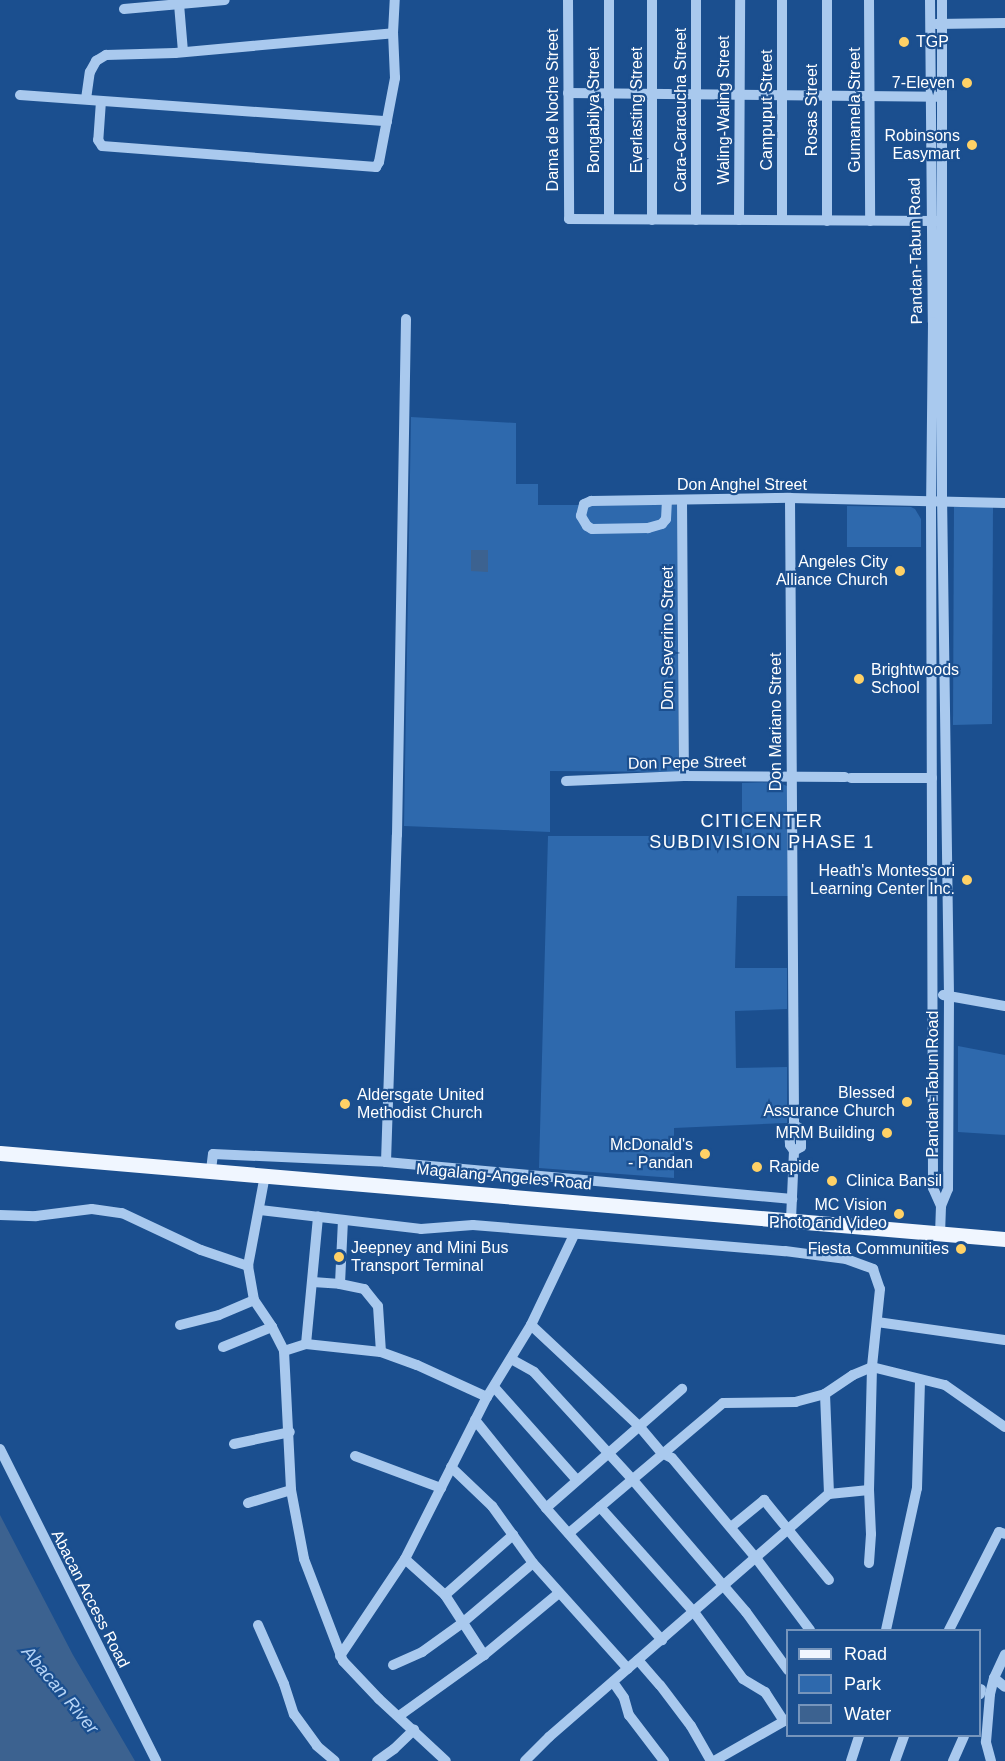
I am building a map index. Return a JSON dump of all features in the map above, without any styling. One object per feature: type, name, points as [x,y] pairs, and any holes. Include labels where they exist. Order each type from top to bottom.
[{"type":"main road","name":"Magalang-Angeles Road","points":[[0,1153],[1005,1239]]},
{"type":"street","points":[[124,9],[165,3],[225,0]]},
{"type":"street","points":[[101,101],[98,140],[102,146],[373,168],[379,162],[395,78],[393,33],[395,0]]},
{"type":"street","name":"Dama de Noche Street","points":[[568,0],[569,219],[609,219]]},
{"type":"street","name":"Bongabilya Street","points":[[609,0],[609,219]]},
{"type":"street","name":"Everlasting Street","points":[[652,0],[652,220]]},
{"type":"street","name":"Cara-Caracucha Street","points":[[696,0],[696,220]]},
{"type":"street","name":"Waling-Waling Street","points":[[739,220],[740,0]]},
{"type":"street","name":"Campuput Street","points":[[782,0],[782,220]]},
{"type":"street","name":"Rosas Street","points":[[826,0],[826,221]]},
{"type":"street","name":"Gumamela Street","points":[[869,0],[870,221]]},
{"type":"street","name":"Pandan-Tabun Road","points":[[930,0],[929,97],[937,221]]},
{"type":"street","name":"Pandan-Tabun Road","points":[[940,1233],[940,1206],[933,1188],[932,778],[937,221],[942,97],[942,0]]},
{"type":"street","points":[[179,4],[183,52]]},
{"type":"street","points":[[930,24],[1005,23]]},
{"type":"street","points":[[86,99],[88,76],[100,58],[106,55],[183,52],[393,33]]},
{"type":"street","points":[[568,93],[870,94],[942,97]]},
{"type":"street","points":[[20,95],[387,121]]},
{"type":"street","points":[[609,219],[937,221]]},
{"type":"street","points":[[386,1162],[397,835],[406,319]]},
{"type":"street","name":"Don Anghel Street","points":[[667,500],[666,519],[656,526],[592,529],[587,526],[581,516],[587,502],[667,500],[790,498],[1005,503]]},
{"type":"street","name":"Don Mariano Street","points":[[790,498],[794,1125],[789,1130],[790,1145],[794,1151],[791,1221]]},
{"type":"street","name":"Don Severino Street","points":[[682,500],[684,777]]},
{"type":"street","name":"Pandan-Tabun Road","points":[[936,502],[949,996],[948,1188],[940,1206]]},
{"type":"street","name":"Don Pepe Street","points":[[566,781],[684,777],[932,778]]},
{"type":"street","name":"Pandan-Tabun Road","points":[[933,994],[949,996]]},
{"type":"street","points":[[949,996],[1005,1006]]},
{"type":"street","points":[[211,1170],[213,1154],[386,1162],[792,1199]]},
{"type":"street","points":[[265,1175],[248,1266],[254,1300],[272,1327],[284,1351],[290,1432],[291,1490],[304,1559],[340,1656],[379,1699],[446,1761]]},
{"type":"street","points":[[571,1180],[572,1202]]},
{"type":"street","points":[[675,1189],[675,1211]]},
{"type":"street","points":[[740,1216],[741,1194]]},
{"type":"street","points":[[0,1215],[45,1215],[92,1209],[122,1213],[201,1250],[248,1266]]},
{"type":"street","points":[[260,1210],[421,1229],[473,1225],[785,1251],[846,1259],[867,1265],[877,1275],[880,1289],[872,1367],[869,1563]]},
{"type":"street","points":[[306,1344],[318,1217]]},
{"type":"street","points":[[340,1284],[343,1220]]},
{"type":"street","points":[[340,1656],[405,1559],[487,1397],[531,1325],[574,1234]]},
{"type":"street","points":[[313,1282],[364,1288],[378,1306],[381,1352]]},
{"type":"street","points":[[180,1325],[219,1315],[254,1300]]},
{"type":"street","points":[[877,1322],[1005,1340]]},
{"type":"street","points":[[531,1325],[639,1426],[662,1453],[672,1458],[756,1558],[809,1629]]},
{"type":"street","points":[[223,1347],[272,1327]]},
{"type":"street","points":[[284,1351],[306,1344],[381,1352],[417,1365],[487,1397]]},
{"type":"street","points":[[511,1359],[534,1372],[609,1453],[725,1585],[786,1667]]},
{"type":"street","points":[[569,1533],[723,1402],[796,1402],[825,1394],[853,1375],[872,1367],[945,1385],[1005,1427]]},
{"type":"street","points":[[885,1629],[917,1488],[921,1380]]},
{"type":"street","points":[[494,1387],[577,1480]]},
{"type":"street","points":[[546,1508],[682,1389]]},
{"type":"street","points":[[825,1394],[829,1494]]},
{"type":"street","points":[[475,1420],[546,1508],[662,1640]]},
{"type":"street","points":[[234,1444],[290,1432]]},
{"type":"street","name":"Abacan Access Road","points":[[0,1449],[156,1761]]},
{"type":"street","points":[[355,1456],[441,1488]]},
{"type":"street","points":[[451,1467],[492,1506],[533,1563],[628,1669]]},
{"type":"street","points":[[248,1503],[291,1490]]},
{"type":"street","points":[[525,1761],[612,1682],[829,1494],[869,1491]]},
{"type":"street","points":[[731,1527],[764,1500],[829,1580]]},
{"type":"street","points":[[600,1507],[694,1612],[743,1679],[765,1692],[786,1720],[712,1761],[691,1726],[638,1660]]},
{"type":"street","points":[[949,1629],[974,1576],[999,1532],[1005,1534]]},
{"type":"street","points":[[445,1595],[513,1535]]},
{"type":"street","points":[[405,1559],[445,1595],[461,1624],[484,1655]]},
{"type":"street","points":[[393,1665],[422,1652],[461,1624],[533,1563]]},
{"type":"street","points":[[399,1716],[484,1655],[559,1593]]},
{"type":"street","points":[[258,1625],[294,1714],[317,1746],[335,1761]]},
{"type":"street","points":[[991,1761],[986,1742],[982,1691],[994,1678],[1005,1654]]},
{"type":"street","points":[[994,1678],[1005,1687]]},
{"type":"street","points":[[612,1682],[624,1698],[629,1715],[664,1761]]},
{"type":"street","points":[[377,1761],[414,1730]]},
{"type":"street","points":[[851,1761],[859,1737]]},
{"type":"street","points":[[895,1761],[904,1737]]},
{"type":"street","points":[[953,1761],[964,1737]]},
{"type":"green space","points":[[411,417],[516,423],[516,484],[538,484],[538,505],[678,505],[678,772],[550,771],[550,832],[404,826]]},
{"type":"green space","points":[[847,506],[911,507],[915,509],[921,519],[921,547],[847,547]]},
{"type":"green space","points":[[954,507],[993,507],[992,724],[953,725]]},
{"type":"green space","points":[[777,782],[787,786],[788,896],[737,896],[735,968],[787,968],[787,1009],[735,1011],[736,1068],[787,1067],[787,1123],[674,1128],[674,1178],[539,1168],[548,836],[742,836],[742,783]]},
{"type":"green space","points":[[958,1046],[1005,1055],[1005,1135],[958,1132]]},
{"type":"water","points":[[471,550],[488,550],[488,572],[471,571]]},
{"type":"water","name":"Abacan River","points":[[0,1515],[73,1655],[135,1761],[0,1761]]},
{"type":"place","name":"TGP","points":[[904,42]]},
{"type":"place","name":"7-Eleven","points":[[967,83]]},
{"type":"place","name":"Robinsons Easymart","points":[[972,145]]},
{"type":"place","name":"Angeles City Alliance Church","points":[[900,571]]},
{"type":"place","name":"Brightwoods School","points":[[859,679]]},
{"type":"place","name":"Heath's Montessori Learning Center Inc.","points":[[967,880]]},
{"type":"place","name":"Blessed Assurance Church","points":[[907,1102]]},
{"type":"place","name":"Aldersgate United Methodist Church","points":[[345,1104]]},
{"type":"place","name":"MRM Building","points":[[887,1133]]},
{"type":"place","name":"McDonald's - Pandan","points":[[705,1154]]},
{"type":"place","name":"Rapide","points":[[757,1167]]},
{"type":"place","name":"Clinica Bansil","points":[[832,1181]]},
{"type":"place","name":"MC Vision Photo and Video","points":[[899,1214]]},
{"type":"place","name":"Fiesta Communities","points":[[961,1249]]},
{"type":"place","name":"Jeepney and Mini Bus Transport Terminal","points":[[339,1257]]},
{"type":"district","name":"CITICENTER SUBDIVISION PHASE 1","points":[[762,832]]}]
